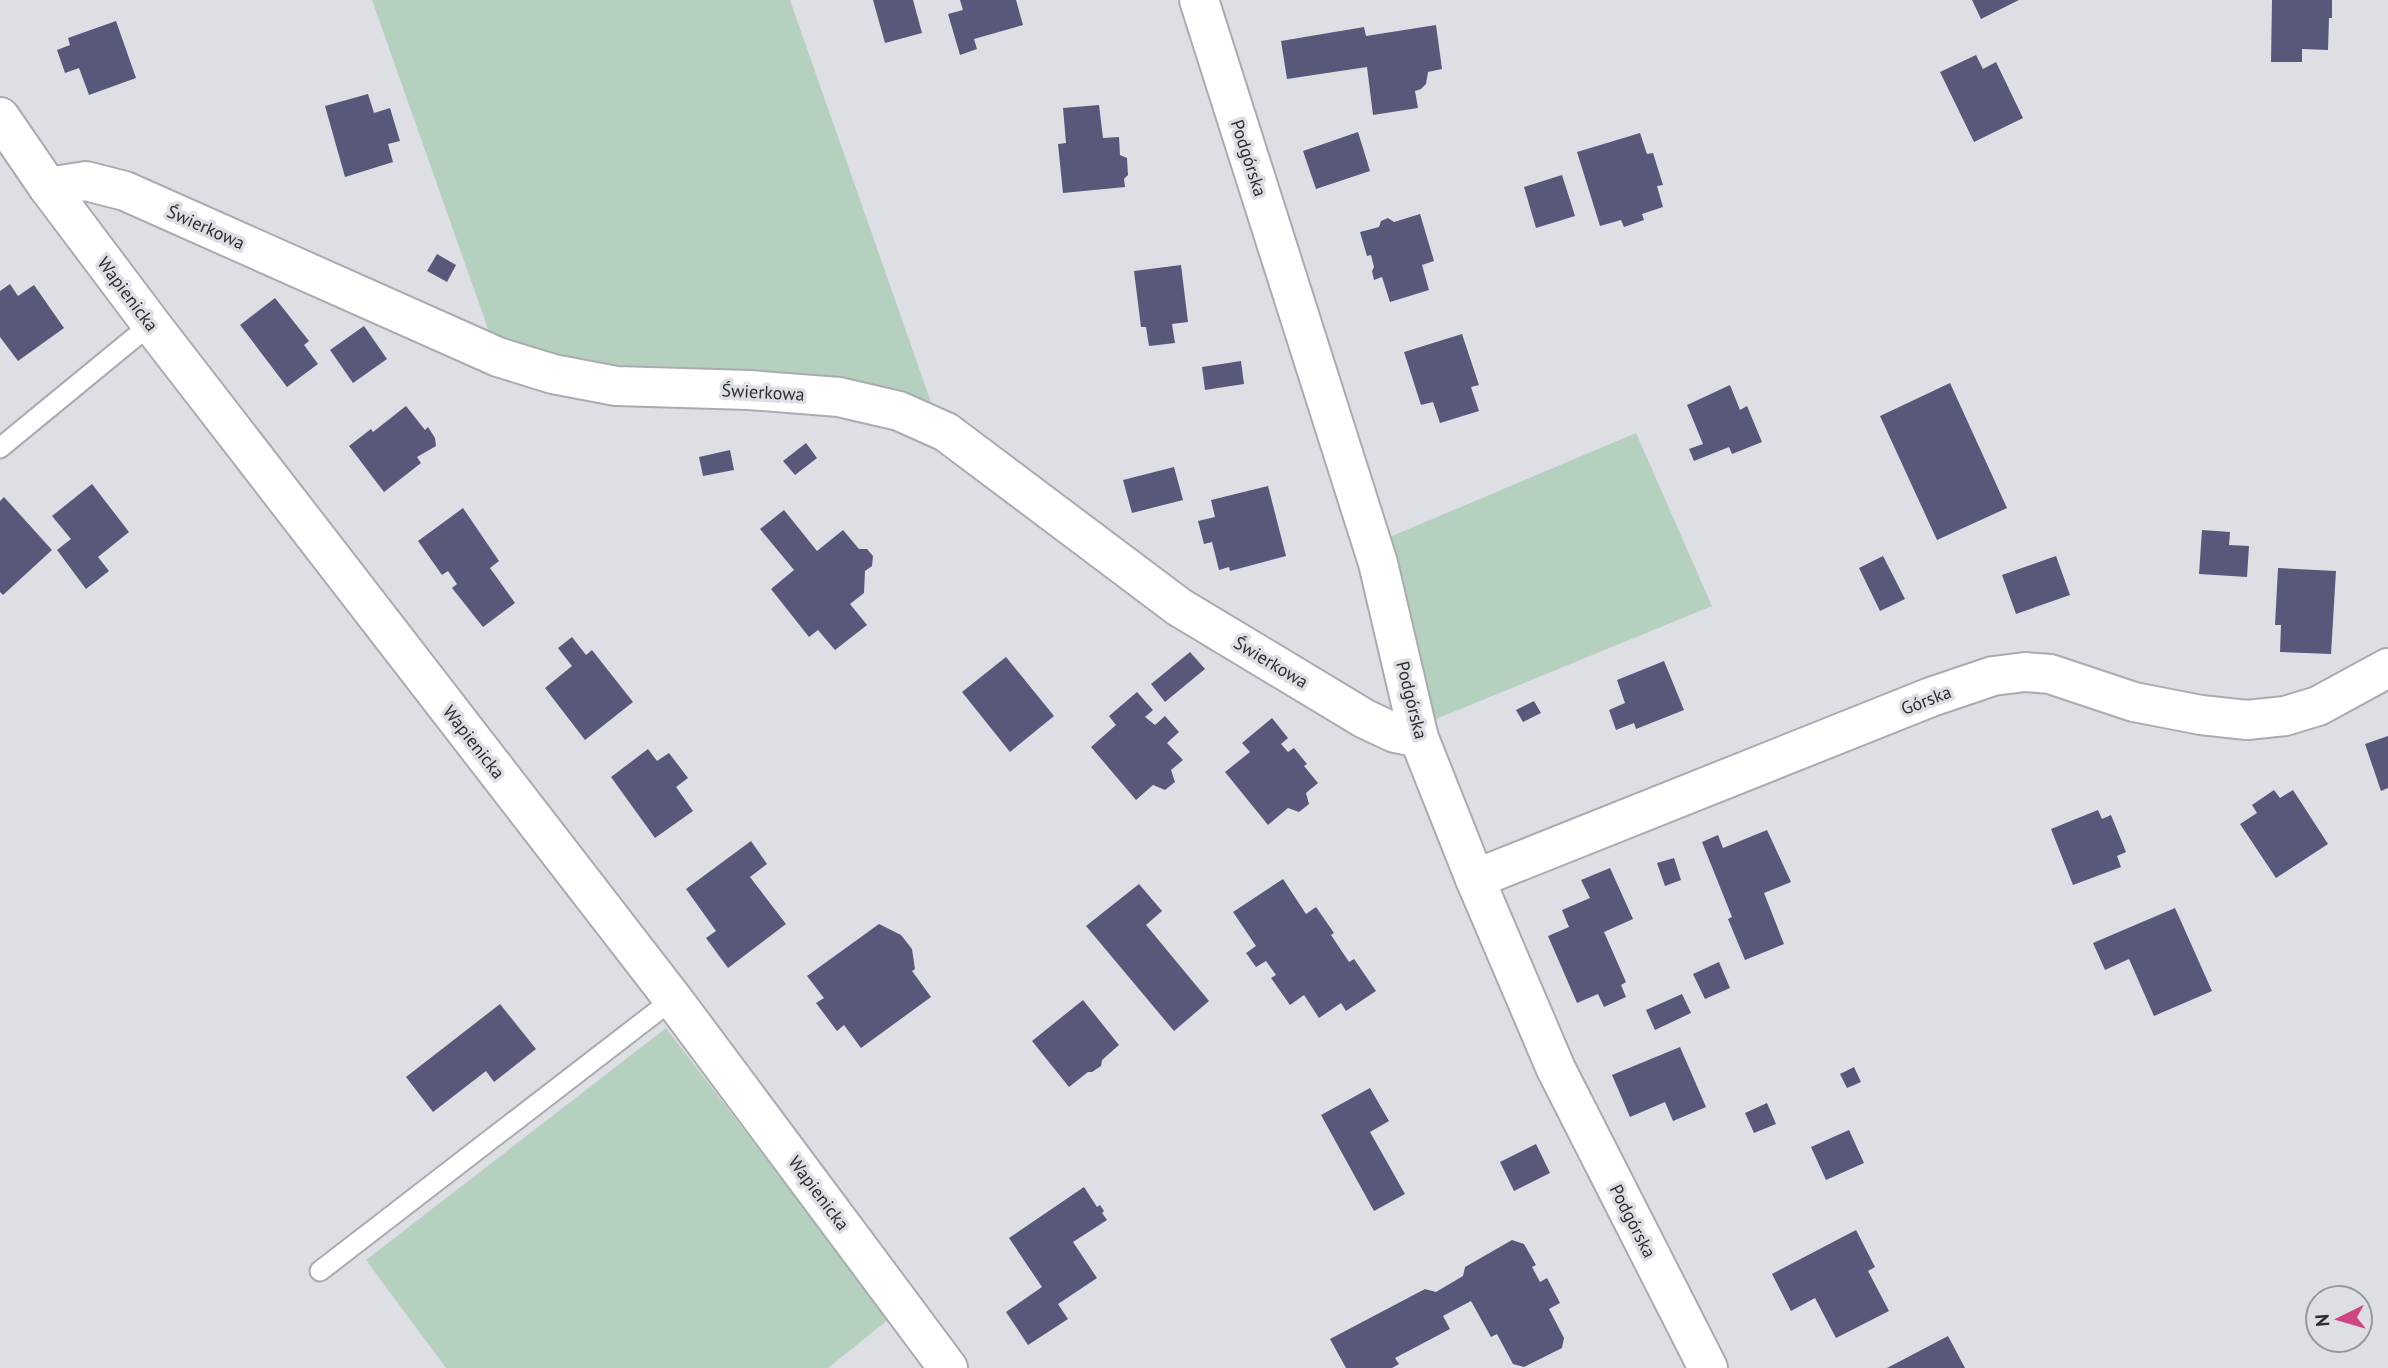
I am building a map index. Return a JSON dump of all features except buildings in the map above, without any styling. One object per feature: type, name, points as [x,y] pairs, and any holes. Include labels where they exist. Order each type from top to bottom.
[{"type":"street","name":"Podgórska","points":[[1199,0],[1378,563],[1419,738],[1475,879],[1556,1069],[1708,1368]]},
{"type":"street","name":"Wapienicka","points":[[0,117],[48,187],[151,324],[673,999],[948,1368]]},
{"type":"street","name":"Świerkowa","points":[[48,187],[86,181],[125,191],[498,357],[553,374],[616,386],[748,390],[839,397],[899,411],[946,432],[1179,607],[1365,719],[1395,733],[1419,738]]},
{"type":"street","name":"Górska","points":[[1475,879],[1931,697],[1993,676],[2025,672],[2050,674],[2134,702],[2201,715],[2247,720],[2286,716],[2318,706],[2388,668]]},
{"type":"lane","points":[[0,448],[151,324]]},
{"type":"lane","points":[[320,1271],[673,999]]},
{"type":"green space","points":[[372,0],[790,0],[934,411],[620,374],[493,343]]},
{"type":"green space","points":[[1636,433],[1712,606],[1436,719],[1385,539]]},
{"type":"green space","points":[[666,1028],[889,1319],[828,1368],[446,1368],[366,1260]]}]
